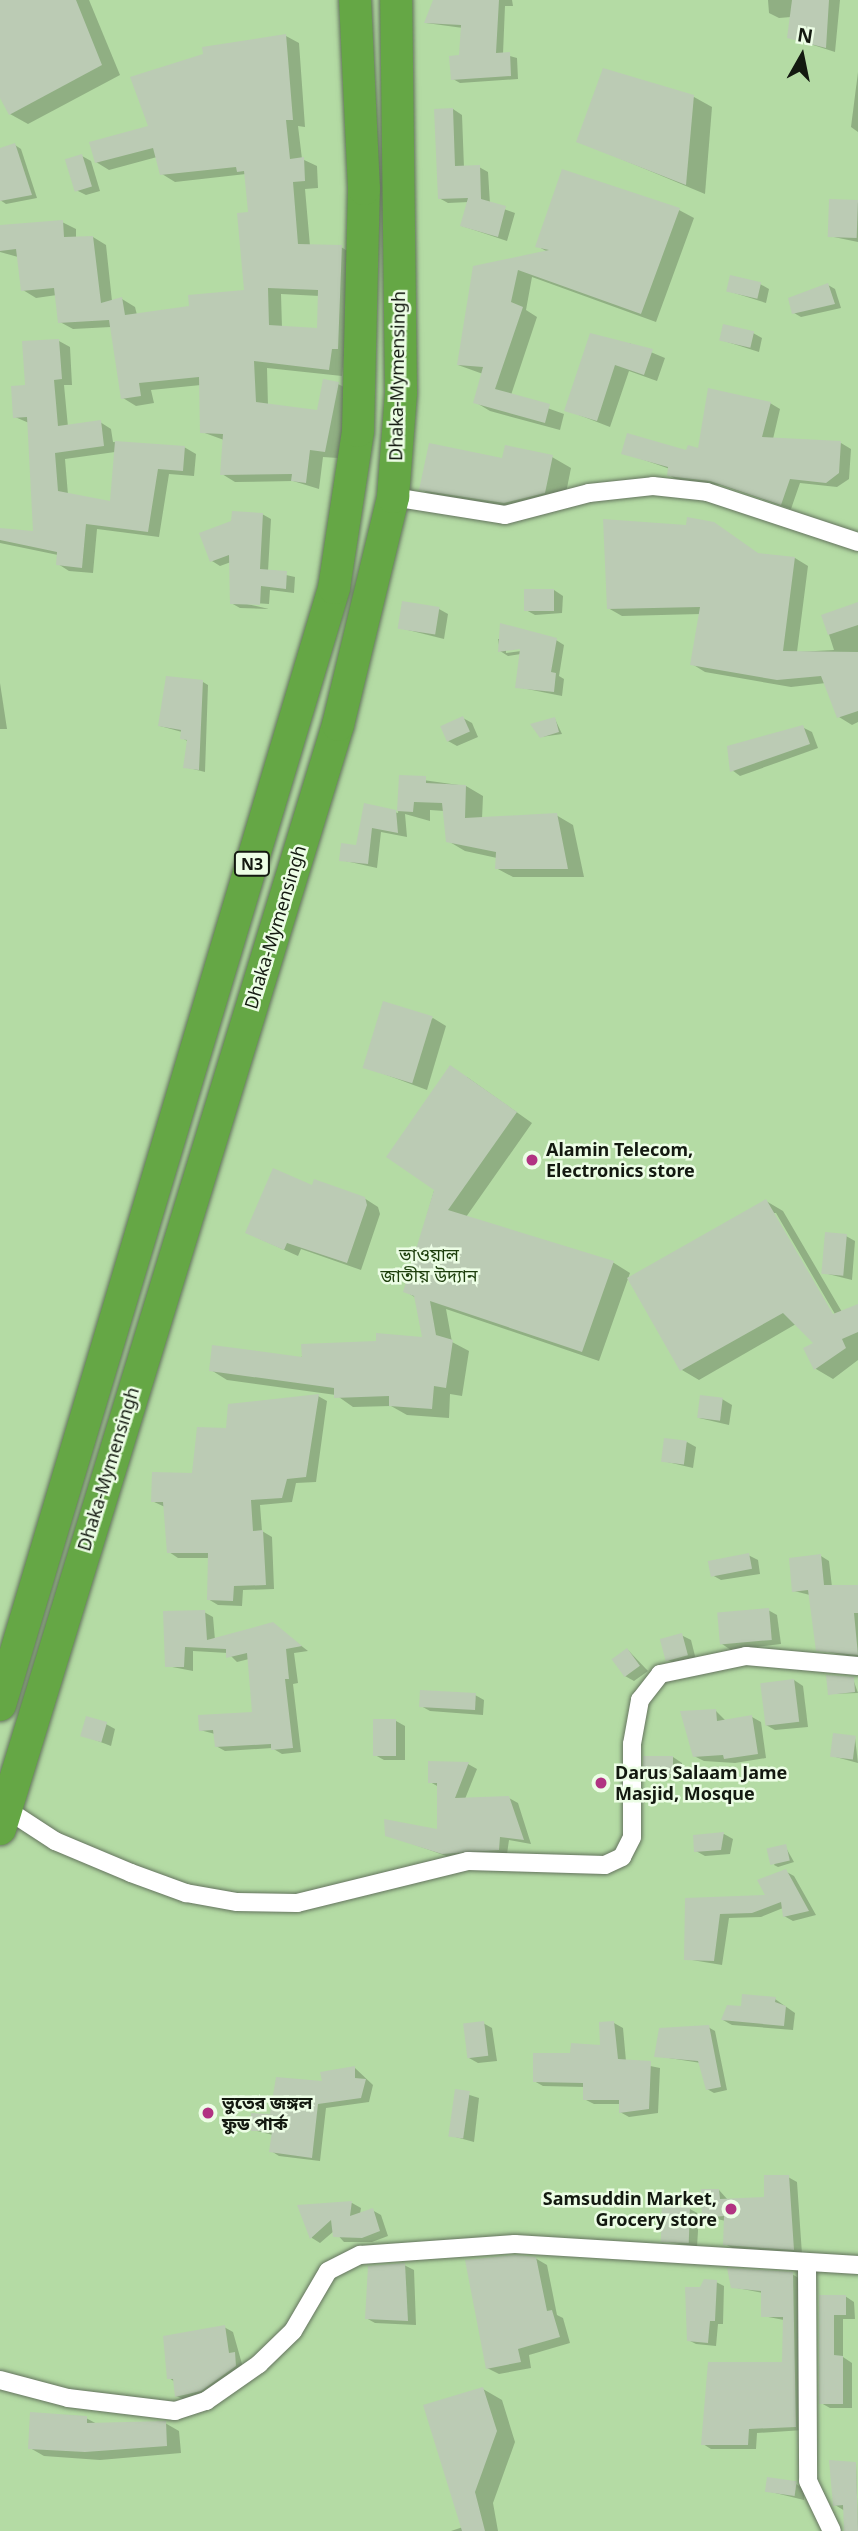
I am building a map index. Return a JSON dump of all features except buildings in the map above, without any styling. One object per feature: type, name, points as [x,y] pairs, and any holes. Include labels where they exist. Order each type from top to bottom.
[{"type":"highway","name":"Dhaka-Mymensingh","points":[[0,1704],[334,588],[358,431],[364,189],[355,0]]},
{"type":"highway","name":"Dhaka-Mymensingh","points":[[3,1819],[338,725],[393,497],[401,393],[396,0]]},
{"type":"street","points":[[393,497],[505,516],[589,493],[653,485],[707,492],[858,542]]},
{"type":"street","points":[[3,1819],[186,1893],[237,1902],[297,1903],[468,1861],[606,1865],[622,1857],[632,1838],[633,1734],[640,1700],[660,1674],[746,1656],[858,1666]]},
{"type":"street","points":[[0,2379],[68,2398],[176,2412],[206,2401],[259,2364],[293,2331],[328,2271],[360,2255],[515,2244],[807,2265],[858,2265]]},
{"type":"street","points":[[807,2265],[808,2481],[832,2531]]},
{"type":"green space","name":"ভাওয়াল জাতীয় উদ্যান","points":[[0,0],[858,0],[858,2531],[0,2531]]},
{"type":"place","name":"Alamin Telecom, Electronics store","points":[[532,1160]]},
{"type":"place","name":"Darus Salaam Jame Masjid, Mosque","points":[[601,1783]]},
{"type":"place","name":"ভুতের জঙ্গল ফুড পার্ক","points":[[208,2113]]},
{"type":"place","name":"Samsuddin Market, Grocery store","points":[[731,2209]]}]
